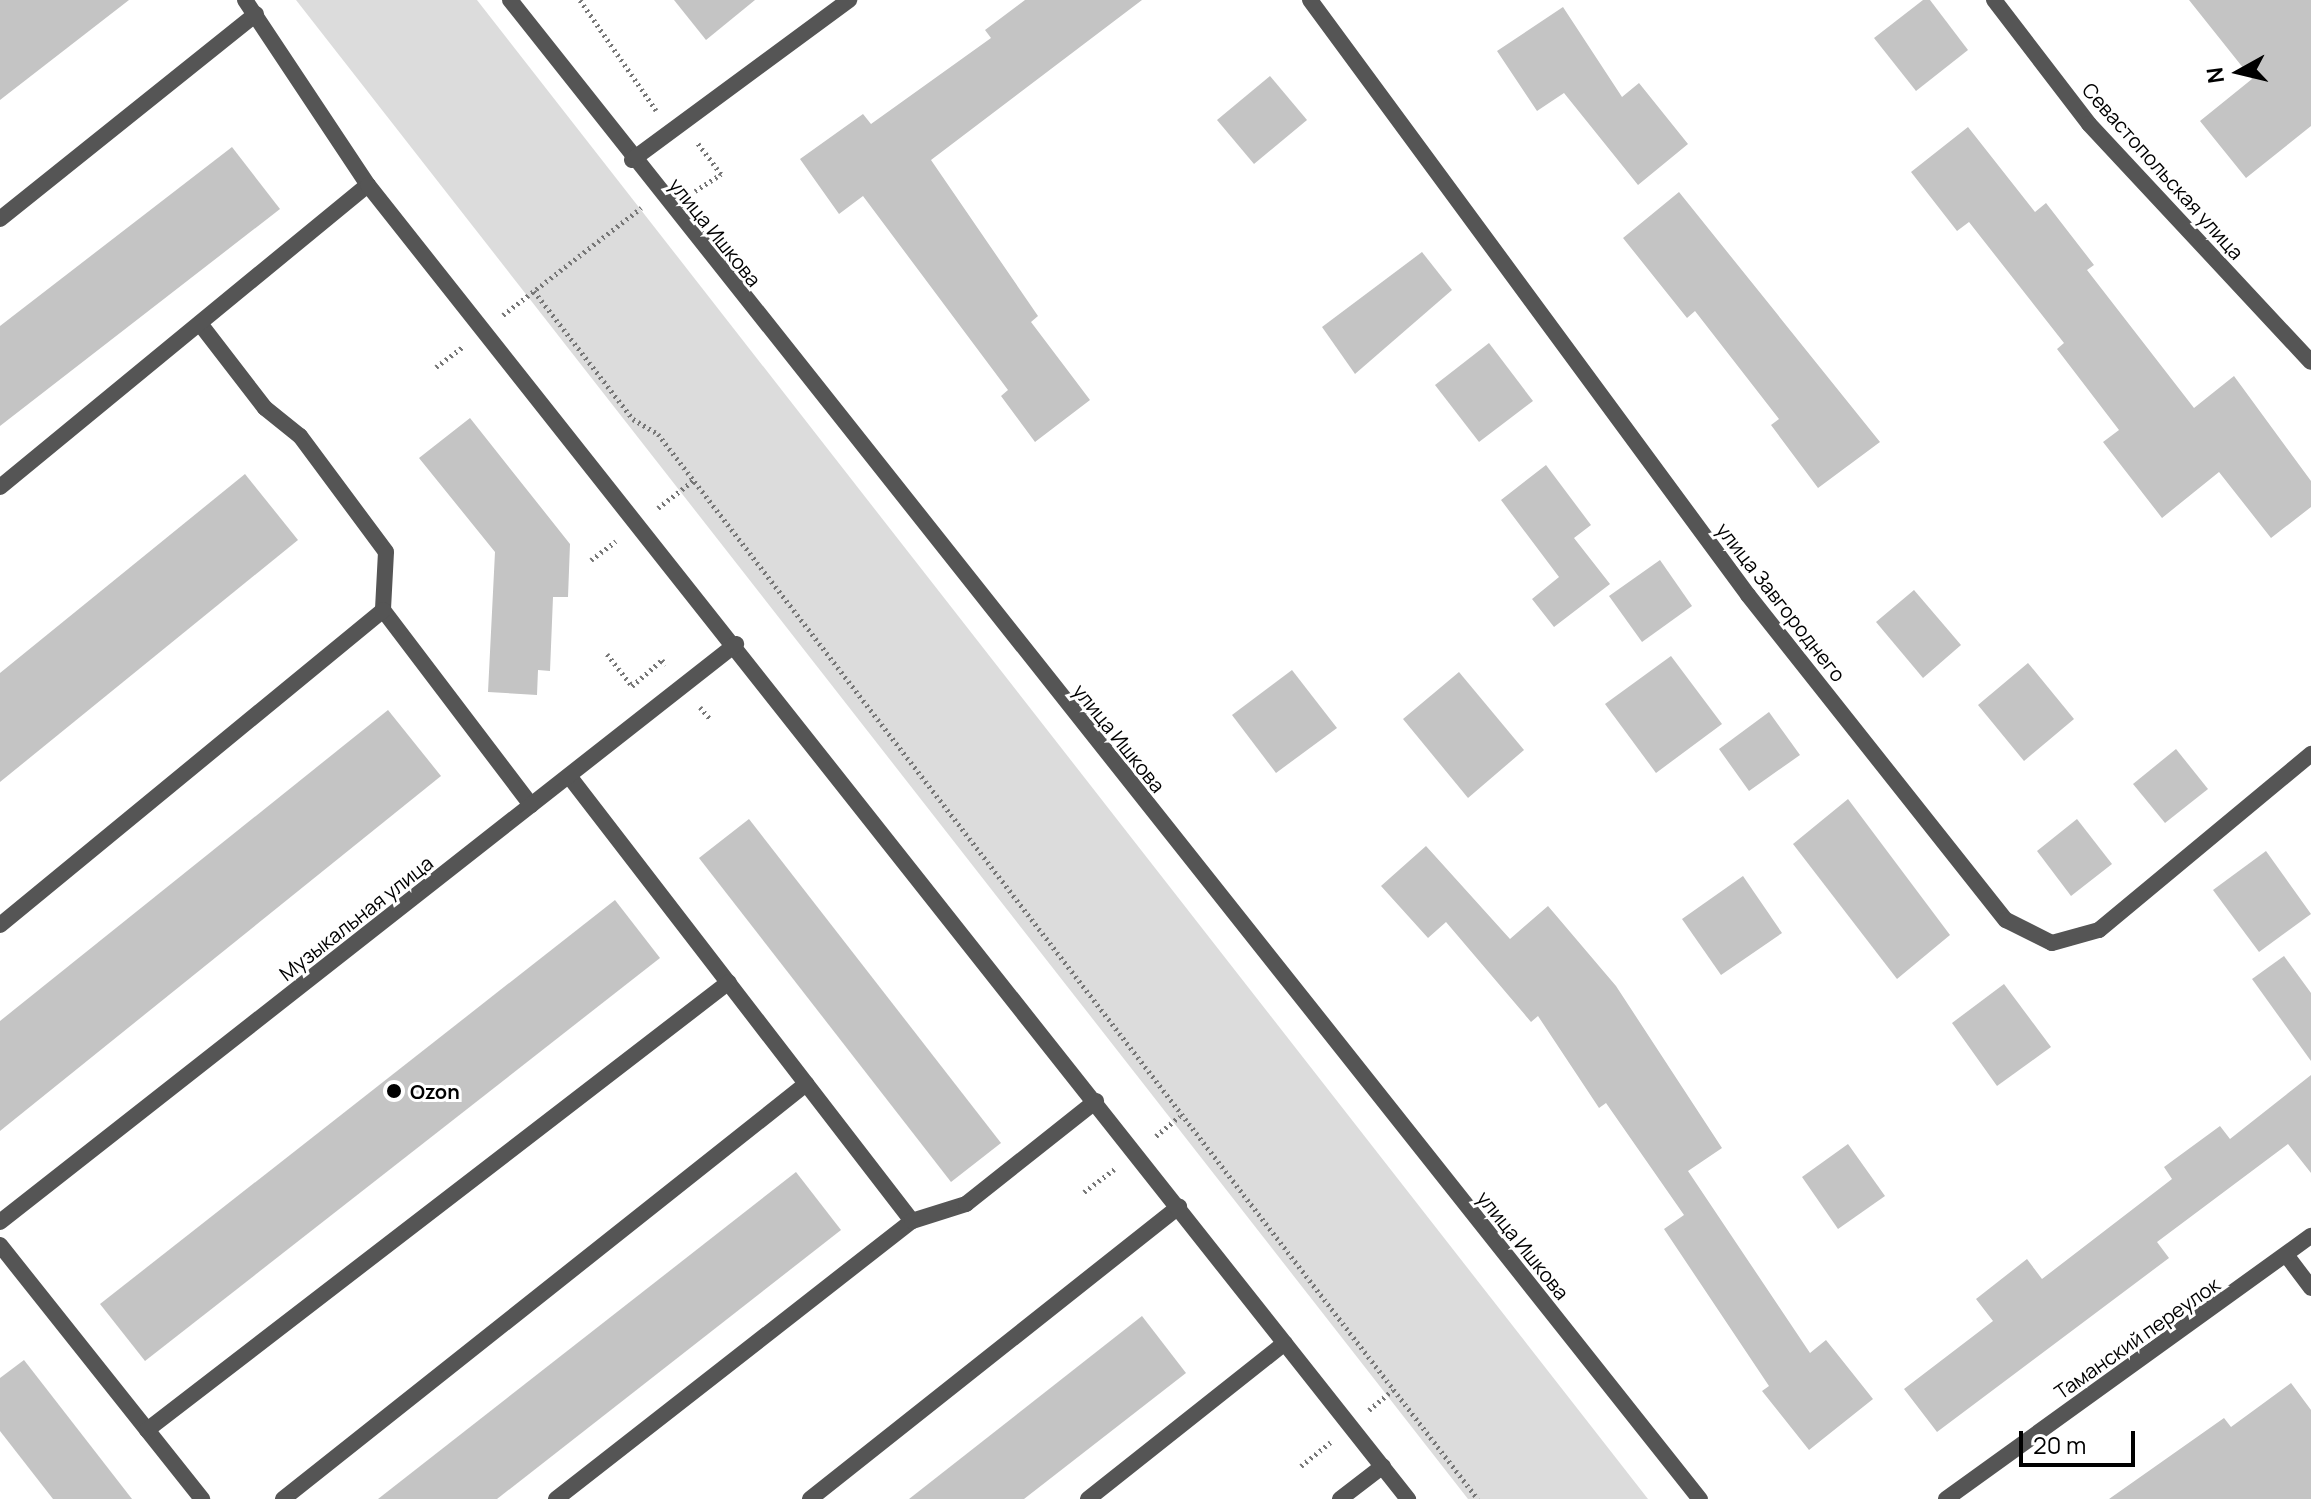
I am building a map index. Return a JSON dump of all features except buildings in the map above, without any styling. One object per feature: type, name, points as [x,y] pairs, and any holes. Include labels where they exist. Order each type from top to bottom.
[{"type":"street","points":[[245,0],[368,185],[736,644],[1408,1499]]},
{"type":"street","name":"улица Ишкова","points":[[510,0],[632,160],[1700,1499]]},
{"type":"street","points":[[632,160],[849,0]]},
{"type":"street","name":"улица Завгороднего","points":[[1310,0],[1748,595],[2006,920],[2052,943],[2099,930],[2311,754]]},
{"type":"street","name":"Севастопольская улица","points":[[1994,0],[2089,124],[2311,362]]},
{"type":"street","points":[[0,219],[256,14]]},
{"type":"street","points":[[0,487],[368,185]]},
{"type":"street","points":[[201,325],[265,408],[300,436],[386,552],[383,610],[531,805]]},
{"type":"street","points":[[0,925],[383,610]]},
{"type":"street","name":"Музыкальная улица","points":[[0,1222],[736,644]]},
{"type":"street","points":[[569,776],[912,1221]]},
{"type":"street","points":[[147,1430],[729,982]]},
{"type":"street","points":[[283,1499],[806,1084]]},
{"type":"street","points":[[556,1499],[912,1221],[966,1204],[1096,1101]]},
{"type":"street","points":[[810,1499],[1179,1207]]},
{"type":"street","name":"Таманский переулок","points":[[1946,1499],[2311,1236]]},
{"type":"street","points":[[0,1245],[202,1499]]},
{"type":"street","points":[[2287,1256],[2311,1288]]},
{"type":"street","points":[[1088,1499],[1285,1343]]},
{"type":"street","points":[[1340,1499],[1383,1466]]},
{"type":"path","points":[[580,0],[662,118],[678,127],[721,174],[690,194]]},
{"type":"path","points":[[648,203],[534,291],[633,419],[658,434],[1478,1499]]},
{"type":"shaded area","points":[[296,0],[477,0],[1648,1499],[1468,1499]]},
{"type":"place","name":"Ozon","points":[[394,1091]]}]
